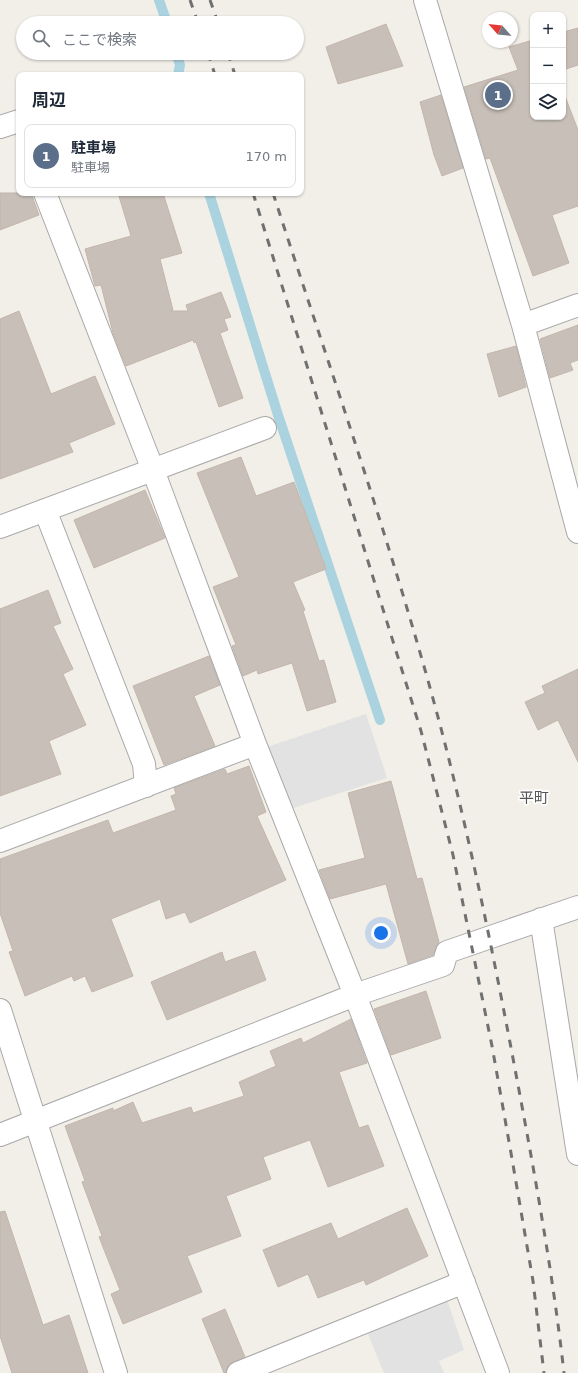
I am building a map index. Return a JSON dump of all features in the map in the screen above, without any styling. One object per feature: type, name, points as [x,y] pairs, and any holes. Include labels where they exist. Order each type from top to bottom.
[{"type":"street","points":[[425,0],[523,326],[578,532]]},
{"type":"street","points":[[46,196],[153,470],[255,744],[355,995],[498,1373]]},
{"type":"street","points":[[523,326],[578,305]]},
{"type":"street","points":[[0,527],[265,428]]},
{"type":"street","points":[[45,510],[144,764],[146,786]]},
{"type":"street","points":[[0,841],[255,744]]},
{"type":"street","points":[[0,1135],[355,995],[442,965],[447,952],[578,907]]},
{"type":"street","points":[[541,919],[578,1154]]},
{"type":"street","points":[[0,1010],[116,1373]]},
{"type":"street","points":[[238,1373],[464,1282]]},
{"type":"shaded area","points":[[366,714],[387,778],[287,810],[264,748]]},
{"type":"shaded area","points":[[446,1297],[464,1350],[439,1361],[444,1373],[384,1373],[368,1334]]},
{"type":"building","points":[[386,24],[403,66],[338,84],[326,47]]},
{"type":"building","points":[[578,28],[578,65],[566,69],[566,48],[566,31]]},
{"type":"building","points":[[530,41],[530,120],[566,120],[566,99],[578,130],[578,206],[552,215],[569,263],[533,276],[490,158],[486,159],[464,87],[518,70],[509,48],[518,48],[518,44]]},
{"type":"building","points":[[441,95],[463,168],[442,176],[434,155],[420,102]]},
{"type":"building","points":[[0,193],[16,193],[16,196],[32,196],[39,215],[0,230]]},
{"type":"building","points":[[119,196],[164,196],[182,253],[160,259],[173,310],[170,311],[188,311],[186,305],[221,292],[231,317],[224,319],[228,330],[220,333],[243,398],[219,407],[196,342],[194,343],[193,340],[126,366],[113,333],[101,285],[95,286],[85,249],[131,236]]},
{"type":"building","points":[[19,311],[51,394],[95,376],[115,424],[69,443],[73,452],[0,479],[0,319]]},
{"type":"building","points":[[578,325],[578,360],[570,363],[573,370],[550,378],[540,339]]},
{"type":"building","points":[[516,346],[526,387],[499,397],[487,354]]},
{"type":"building","points":[[241,457],[256,496],[294,482],[326,569],[293,582],[305,610],[303,611],[319,661],[324,660],[336,702],[307,711],[292,663],[258,674],[257,670],[243,676],[232,646],[236,645],[213,587],[239,577],[197,473]]},
{"type":"building","points":[[145,490],[165,538],[94,568],[74,520]]},
{"type":"building","points":[[48,590],[61,623],[53,626],[73,669],[63,674],[86,725],[49,741],[61,774],[0,796],[0,609]]},
{"type":"building","points":[[209,656],[220,685],[194,696],[215,746],[164,765],[133,686]]},
{"type":"building","points":[[578,669],[578,762],[558,720],[538,730],[525,702],[545,693],[542,686]]},
{"type":"building","points":[[249,766],[266,812],[257,816],[286,880],[190,923],[185,912],[166,919],[160,899],[111,919],[133,976],[92,992],[85,976],[74,981],[72,976],[25,996],[9,952],[13,951],[0,913],[0,859],[108,820],[113,833],[176,810],[171,796],[176,794],[174,788],[225,769],[227,774]]},
{"type":"building","points":[[391,781],[417,879],[422,878],[439,942],[433,955],[408,964],[386,884],[330,899],[319,870],[365,858],[348,793]]},
{"type":"building","points":[[255,951],[266,980],[167,1020],[151,982],[222,952],[225,962]]},
{"type":"building","points":[[426,991],[441,1038],[391,1055],[374,1009]]},
{"type":"building","points":[[351,1019],[367,1063],[339,1072],[359,1128],[368,1125],[384,1166],[328,1187],[310,1140],[263,1157],[271,1179],[226,1196],[241,1236],[187,1256],[202,1292],[123,1324],[111,1294],[120,1290],[99,1237],[102,1236],[82,1182],[85,1181],[65,1126],[113,1108],[113,1111],[133,1102],[142,1123],[191,1107],[193,1113],[244,1096],[239,1082],[276,1066],[270,1051],[301,1038],[303,1043]]},
{"type":"building","points":[[407,1208],[428,1256],[366,1285],[364,1280],[318,1298],[308,1274],[278,1287],[263,1250],[331,1223],[338,1239]]},
{"type":"building","points":[[5,1211],[43,1325],[69,1315],[88,1373],[12,1373],[0,1336],[0,1212]]},
{"type":"building","points":[[225,1309],[245,1357],[228,1365],[226,1373],[224,1373],[202,1319]]},
{"type":"waterway","points":[[159,0],[165,16]]},
{"type":"waterway","points":[[178,60],[180,65],[179,72]]},
{"type":"waterway","points":[[210,196],[278,415],[380,720]]},
{"type":"railway","points":[[190,0],[196,16]]},
{"type":"railway","points":[[210,0],[216,16]]},
{"type":"railway","points":[[210,60],[214,72]]},
{"type":"railway","points":[[230,60],[234,72]]},
{"type":"railway","points":[[254,196],[421,731],[453,855],[492,1046],[511,1153],[533,1281],[544,1373]]},
{"type":"railway","points":[[274,196],[391,555],[427,677],[452,770],[484,911],[503,1006],[548,1253],[564,1373]]},
{"type":"place","name":"駐車場","points":[[498,95]]},
{"type":"district","name":"平町","points":[[534,798]]}]
